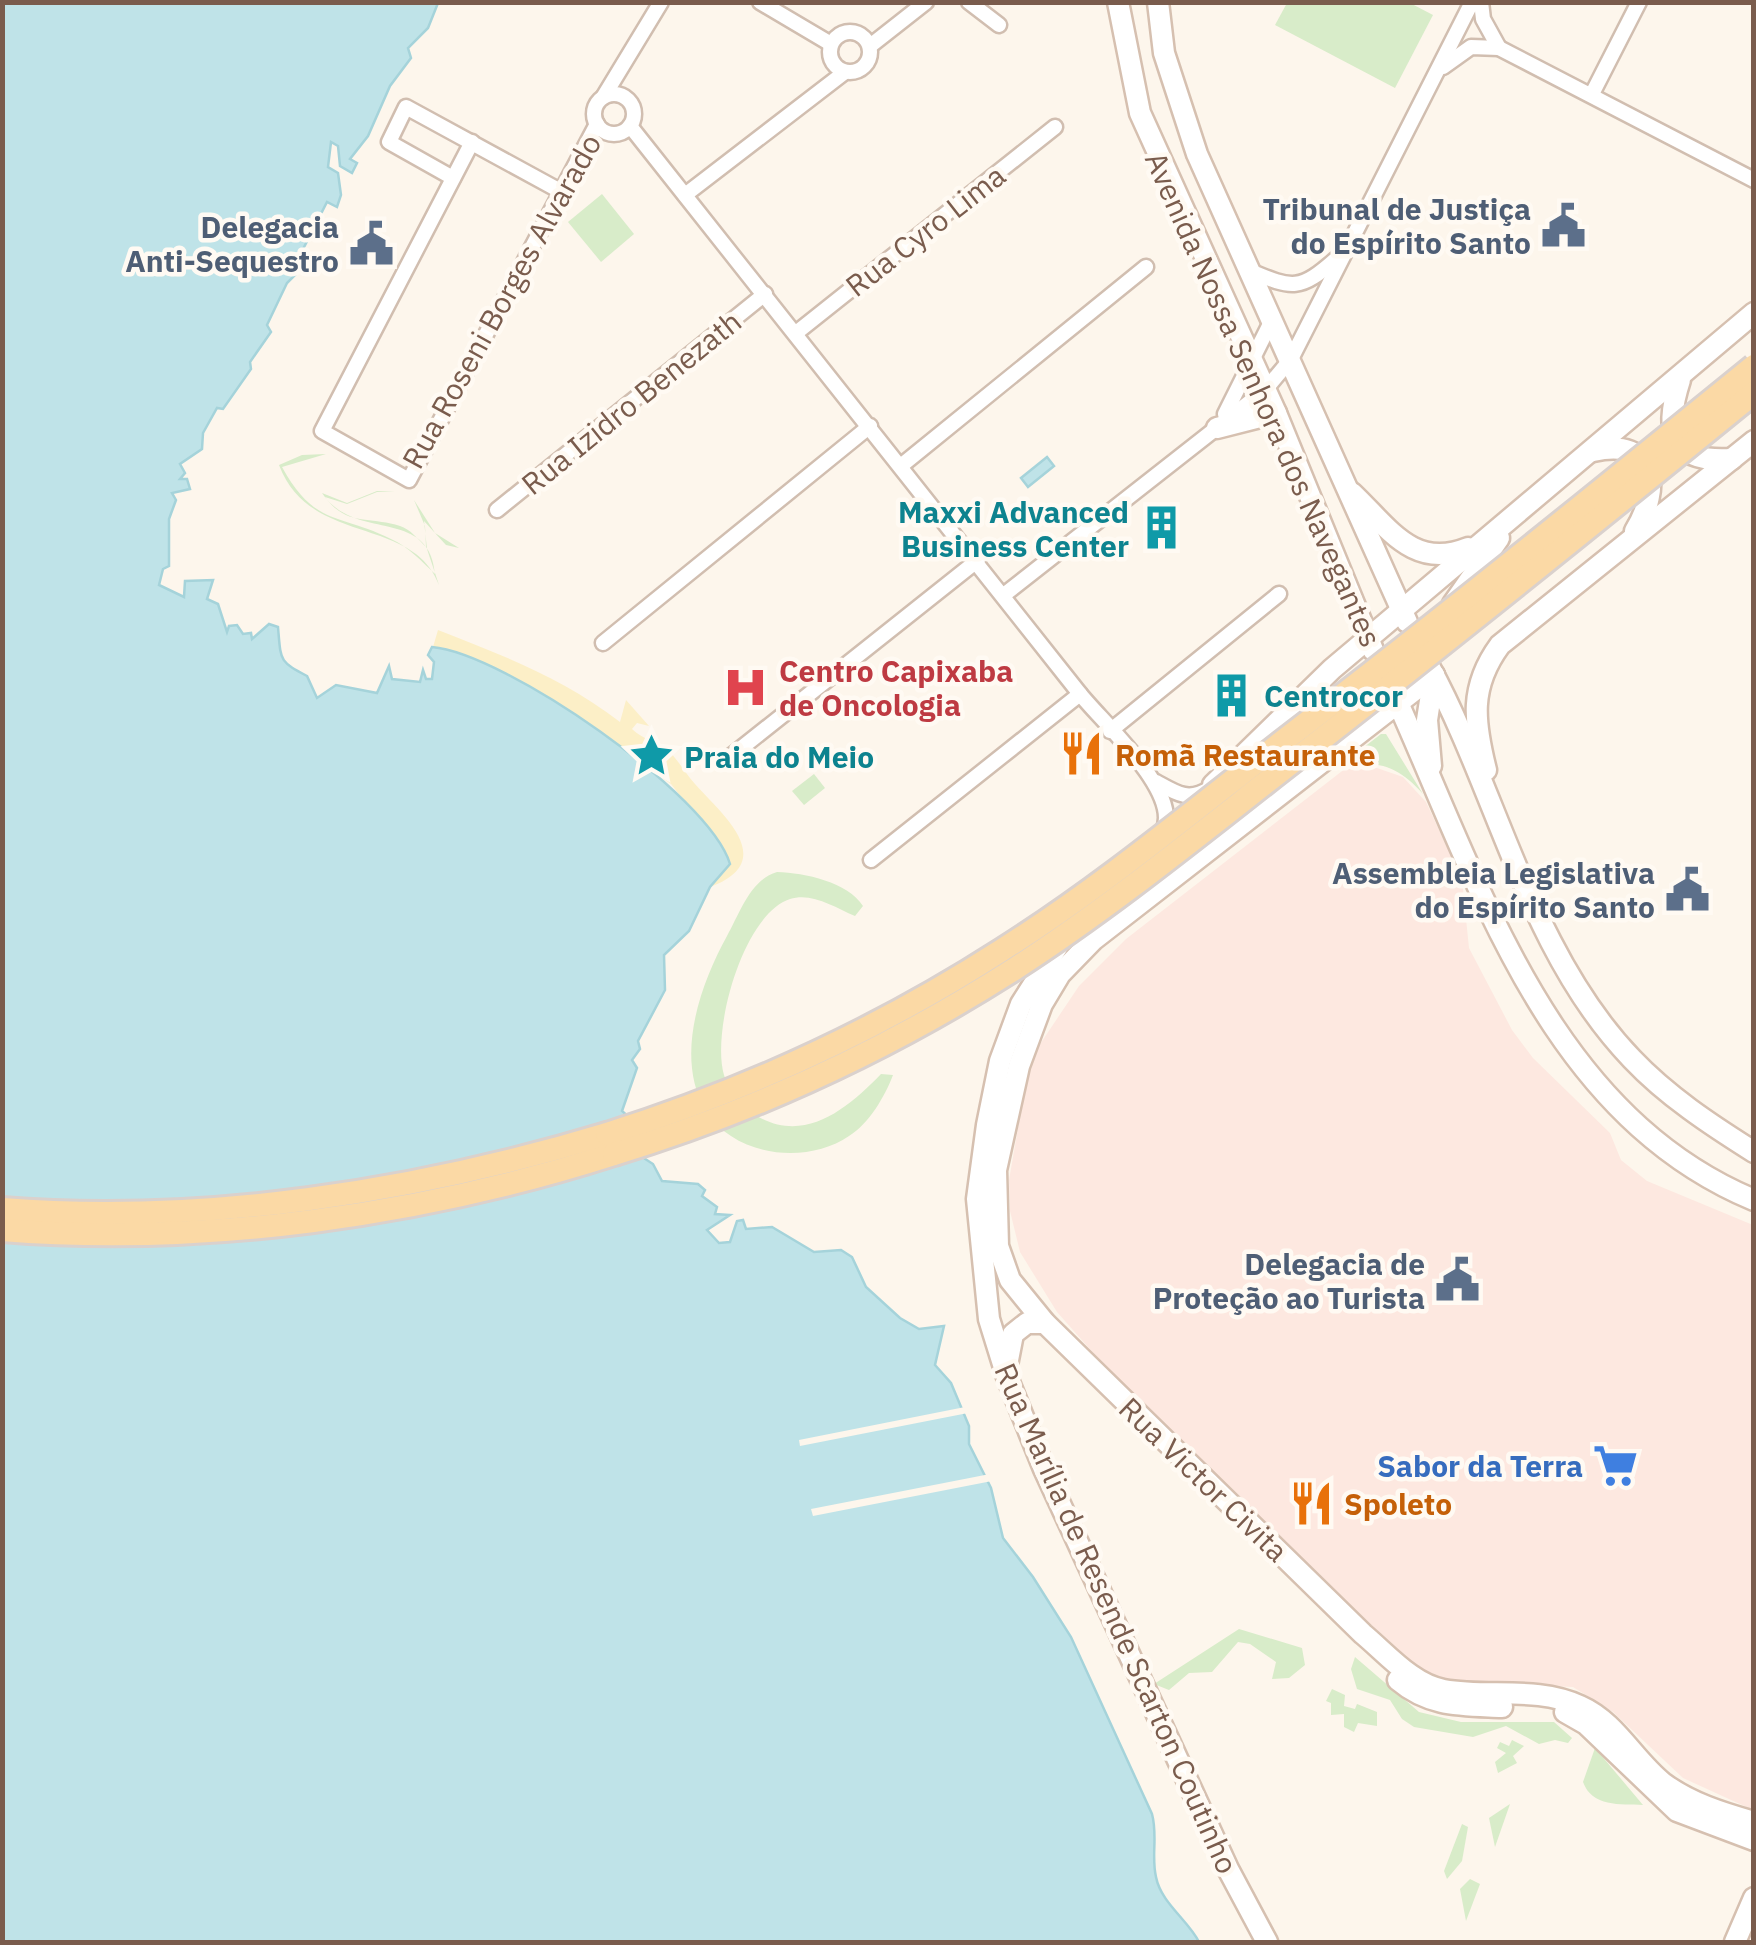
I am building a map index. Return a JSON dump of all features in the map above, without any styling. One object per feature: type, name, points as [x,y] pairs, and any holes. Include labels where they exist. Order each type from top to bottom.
[{"type":"main road","points":[[2,1209],[87,1213],[204,1208],[418,1179],[589,1139],[794,1064],[935,990],[1060,910],[1468,598],[1754,366]]},
{"type":"main road","points":[[2,1230],[107,1234],[206,1230],[402,1204],[596,1160],[804,1085],[982,989],[1084,920],[1482,615],[1754,393]]},
{"type":"street","points":[[630,126],[610,134],[597,124],[596,106],[628,61],[660,2]]},
{"type":"street","points":[[760,2],[831,44]]},
{"type":"street","points":[[870,46],[926,2]]},
{"type":"street","points":[[970,2],[998,25]]},
{"type":"street","name":"Avenida Nossa Senhora dos Navegantes","points":[[1118,2],[1140,113],[1276,413],[1348,595],[1432,788],[1521,978],[1552,1027],[1624,1111],[1670,1150],[1754,1200]]},
{"type":"street","name":"Avenida Nossa Senhora dos Navegantes","points":[[1158,2],[1164,53],[1197,154],[1499,824]]},
{"type":"street","points":[[1005,594],[1265,390],[1290,358],[1472,2]]},
{"type":"street","points":[[1481,2],[1483,20],[1499,48]]},
{"type":"street","points":[[1592,94],[1639,2]]},
{"type":"street","points":[[685,195],[845,72],[862,68],[870,57],[870,46],[862,35],[850,32],[831,44]]},
{"type":"street","points":[[831,44],[830,58],[845,72]]},
{"type":"street","points":[[1436,74],[1471,47],[1499,48],[1754,180]]},
{"type":"street","points":[[628,61],[630,126],[1005,594],[1080,694],[1156,782],[1183,796],[1197,796],[1210,788]]},
{"type":"street","points":[[604,96],[622,95],[632,104]]},
{"type":"street","points":[[453,178],[389,142],[406,108],[562,192]]},
{"type":"street","name":"Rua Roseni Borges Alvarado","points":[[472,142],[322,431],[409,480],[597,124]]},
{"type":"street","name":"Rua Cyro Lima","points":[[796,332],[1055,127]]},
{"type":"street","points":[[1250,271],[1286,285],[1302,285],[1344,252]]},
{"type":"street","points":[[902,466],[1146,268]]},
{"type":"street","name":"Rua Izidro Benezath","points":[[498,510],[765,294]]},
{"type":"street","points":[[1432,788],[1426,720],[1450,608],[1532,497],[1680,379],[1754,312]]},
{"type":"street","points":[[1218,428],[1253,365],[1272,320]]},
{"type":"street","points":[[1680,379],[1669,414],[1674,436],[1690,457],[1732,459]]},
{"type":"street","points":[[1218,428],[1276,413]]},
{"type":"street","points":[[603,643],[870,426]]},
{"type":"street","points":[[1754,442],[1500,645],[1486,664],[1474,700],[1475,728],[1499,824],[1568,969],[1605,1027],[1632,1060],[1700,1118],[1754,1152]]},
{"type":"street","points":[[1588,452],[1614,446],[1634,453],[1695,489]]},
{"type":"street","points":[[1628,541],[1648,508],[1653,486],[1646,465],[1634,453]]},
{"type":"street","points":[[1344,484],[1395,534],[1426,556],[1444,558],[1479,544]]},
{"type":"street","name":"Rua Marília de Resende Scarton Coutinho","points":[[1267,1942],[1228,1869],[1006,1377],[985,1296],[978,1212],[987,1125],[1000,1062],[1037,974],[1095,896],[1347,656],[1532,497]]},
{"type":"street","points":[[730,756],[978,560]]},
{"type":"street","points":[[1110,731],[1279,594]]},
{"type":"street","points":[[1347,656],[1354,630],[1348,595]]},
{"type":"street","name":"Rua Marília de Resende Scarton Coutinho","points":[[1045,1324],[1010,1280],[998,1246],[996,1170],[1019,1066],[1042,1004],[1060,974],[1093,940],[1434,675]]},
{"type":"street","points":[[871,860],[1080,694]]},
{"type":"street","points":[[1156,782],[1170,818],[1161,835]]},
{"type":"street","points":[[1006,1377],[1007,1350],[1014,1334],[1027,1323],[1045,1324]]},
{"type":"street","name":"Rua Victor Civita","points":[[1045,1324],[1364,1634],[1418,1680],[1442,1690],[1544,1695],[1585,1708],[1607,1722],[1663,1782],[1704,1807],[1754,1822]]},
{"type":"street","name":"Rua Victor Civita","points":[[1364,1634],[1399,1680],[1422,1699],[1450,1705],[1569,1713],[1678,1811],[1754,1840]]},
{"type":"street","points":[[1735,1942],[1754,1898]]},
{"type":"shaded area","points":[[1346,768],[1377,768],[1403,777],[1426,802],[1462,879],[1469,948],[1512,1030],[1533,1058],[1610,1133],[1621,1160],[1647,1181],[1753,1225],[1753,1810],[1683,1778],[1613,1712],[1573,1687],[1454,1682],[1426,1676],[1319,1577],[1096,1356],[1057,1312],[1020,1252],[1010,1211],[1009,1180],[1030,1059],[1079,986],[1126,939]]},
{"type":"green space","points":[[1287,3],[1410,3],[1433,15],[1395,88],[1275,25]]},
{"type":"green space","points":[[602,194],[634,234],[601,262],[568,222]]},
{"type":"green space","points":[[326,454],[282,467],[317,509],[405,547],[336,521],[313,508],[294,491],[279,465],[302,455]]},
{"type":"green space","points":[[377,491],[395,491],[377,492],[347,504],[322,493],[347,503]]},
{"type":"green space","points":[[414,500],[435,533],[424,521],[424,525]]},
{"type":"green space","points":[[355,518],[400,526],[418,539],[405,532]]},
{"type":"green space","points":[[1386,734],[1423,794],[1387,767],[1366,763],[1341,765]]},
{"type":"green space","points":[[814,774],[825,788],[804,805],[792,791]]},
{"type":"green space","points":[[777,872],[837,885],[863,906],[855,916],[823,902],[798,897],[773,909],[758,927],[734,976],[722,1031],[721,1055],[729,1087],[757,1116],[792,1126],[824,1119],[881,1074],[893,1075],[876,1109],[856,1131],[832,1145],[793,1153],[753,1147],[719,1126],[706,1111],[692,1068],[694,1022],[717,955],[747,898],[760,882]]},
{"type":"green space","points":[[1239,1629],[1302,1648],[1305,1665],[1289,1678],[1272,1679],[1276,1662],[1250,1644],[1238,1642],[1212,1672],[1189,1673],[1169,1690],[1154,1684]]},
{"type":"green space","points":[[1355,1657],[1419,1712],[1461,1722],[1554,1722],[1572,1738],[1568,1743],[1555,1740],[1539,1744],[1506,1726],[1473,1737],[1414,1727],[1402,1719],[1390,1700],[1357,1689],[1351,1669]]},
{"type":"green space","points":[[1332,1689],[1345,1695],[1344,1706],[1355,1709],[1357,1704],[1377,1712],[1377,1726],[1358,1723],[1354,1732],[1344,1727],[1344,1714],[1331,1715],[1331,1703],[1326,1701]]},
{"type":"green space","points":[[1512,1740],[1524,1746],[1513,1756],[1517,1763],[1498,1773],[1495,1762],[1506,1753],[1497,1748],[1500,1742],[1509,1746]]},
{"type":"green space","points":[[1595,1748],[1643,1805],[1600,1800],[1587,1790],[1583,1782]]},
{"type":"green space","points":[[1510,1804],[1495,1847],[1489,1818]]},
{"type":"green space","points":[[1462,1824],[1468,1827],[1462,1861],[1447,1879],[1444,1871]]},
{"type":"green space","points":[[1470,1879],[1480,1884],[1466,1921],[1460,1889]]},
{"type":"sand","name":"Praia do Meio","points":[[438,630],[555,680],[620,722],[626,700],[649,726],[637,723],[632,729],[669,751],[731,824],[743,851],[741,864],[730,876],[710,887],[730,864],[727,856],[671,784],[555,701],[494,667],[433,647]]},
{"type":"water","points":[[3,3],[438,3],[428,28],[408,48],[411,58],[390,86],[368,136],[350,159],[357,163],[352,173],[340,166],[338,146],[331,142],[328,167],[338,173],[341,195],[337,207],[327,202],[298,259],[304,266],[287,283],[267,325],[271,332],[250,362],[251,369],[223,409],[217,408],[203,433],[202,449],[180,464],[185,473],[180,479],[187,479],[190,489],[172,493],[176,500],[169,519],[169,566],[163,569],[159,585],[184,597],[185,581],[213,580],[207,599],[218,604],[227,632],[229,626],[237,625],[243,634],[251,633],[252,639],[269,624],[278,627],[283,659],[307,676],[317,698],[336,685],[377,693],[389,666],[392,679],[420,682],[423,670],[426,679],[432,679],[434,662],[428,655],[432,647],[465,655],[506,674],[600,731],[685,801],[714,835],[730,864],[710,887],[689,931],[664,955],[665,990],[638,1041],[640,1049],[632,1060],[637,1068],[622,1111],[632,1120],[630,1149],[653,1164],[662,1181],[698,1184],[705,1190],[702,1196],[717,1207],[715,1214],[730,1215],[707,1230],[719,1243],[730,1242],[737,1221],[743,1220],[746,1229],[772,1227],[814,1252],[841,1250],[852,1257],[866,1287],[900,1318],[919,1329],[944,1326],[935,1365],[951,1383],[969,1426],[969,1444],[991,1488],[1003,1538],[1071,1637],[1152,1814],[1159,1886],[1199,1942],[3,1942]]},
{"type":"water","points":[[1047,457],[1054,466],[1028,487],[1021,478]]},
{"type":"pier","points":[[965,1407],[968,1413],[800,1446],[799,1440]]},
{"type":"pier","points":[[990,1474],[992,1481],[813,1516],[811,1509]]},
{"type":"place","name":"Tribunal de Justiça do Espírito Santo","points":[[1564,225]]},
{"type":"place","name":"Delegacia Anti-Sequestro","points":[[372,243]]},
{"type":"place","name":"Maxxi Advanced Business Center","points":[[1162,528]]},
{"type":"place","name":"Centro Capixaba de Oncologia","points":[[746,687]]},
{"type":"place","name":"Centrocor","points":[[1231,695]]},
{"type":"place","name":"Romã Restaurante","points":[[1082,754]]},
{"type":"place","name":"Praia do Meio","points":[[651,756]]},
{"type":"place","name":"Assembleia Legislativa do Espírito Santo","points":[[1688,889]]},
{"type":"place","name":"Delegacia de Proteção ao Turista","points":[[1458,1280]]},
{"type":"place","name":"Sabor da Terra","points":[[1616,1465]]},
{"type":"place","name":"Spoleto","points":[[1311,1503]]}]
